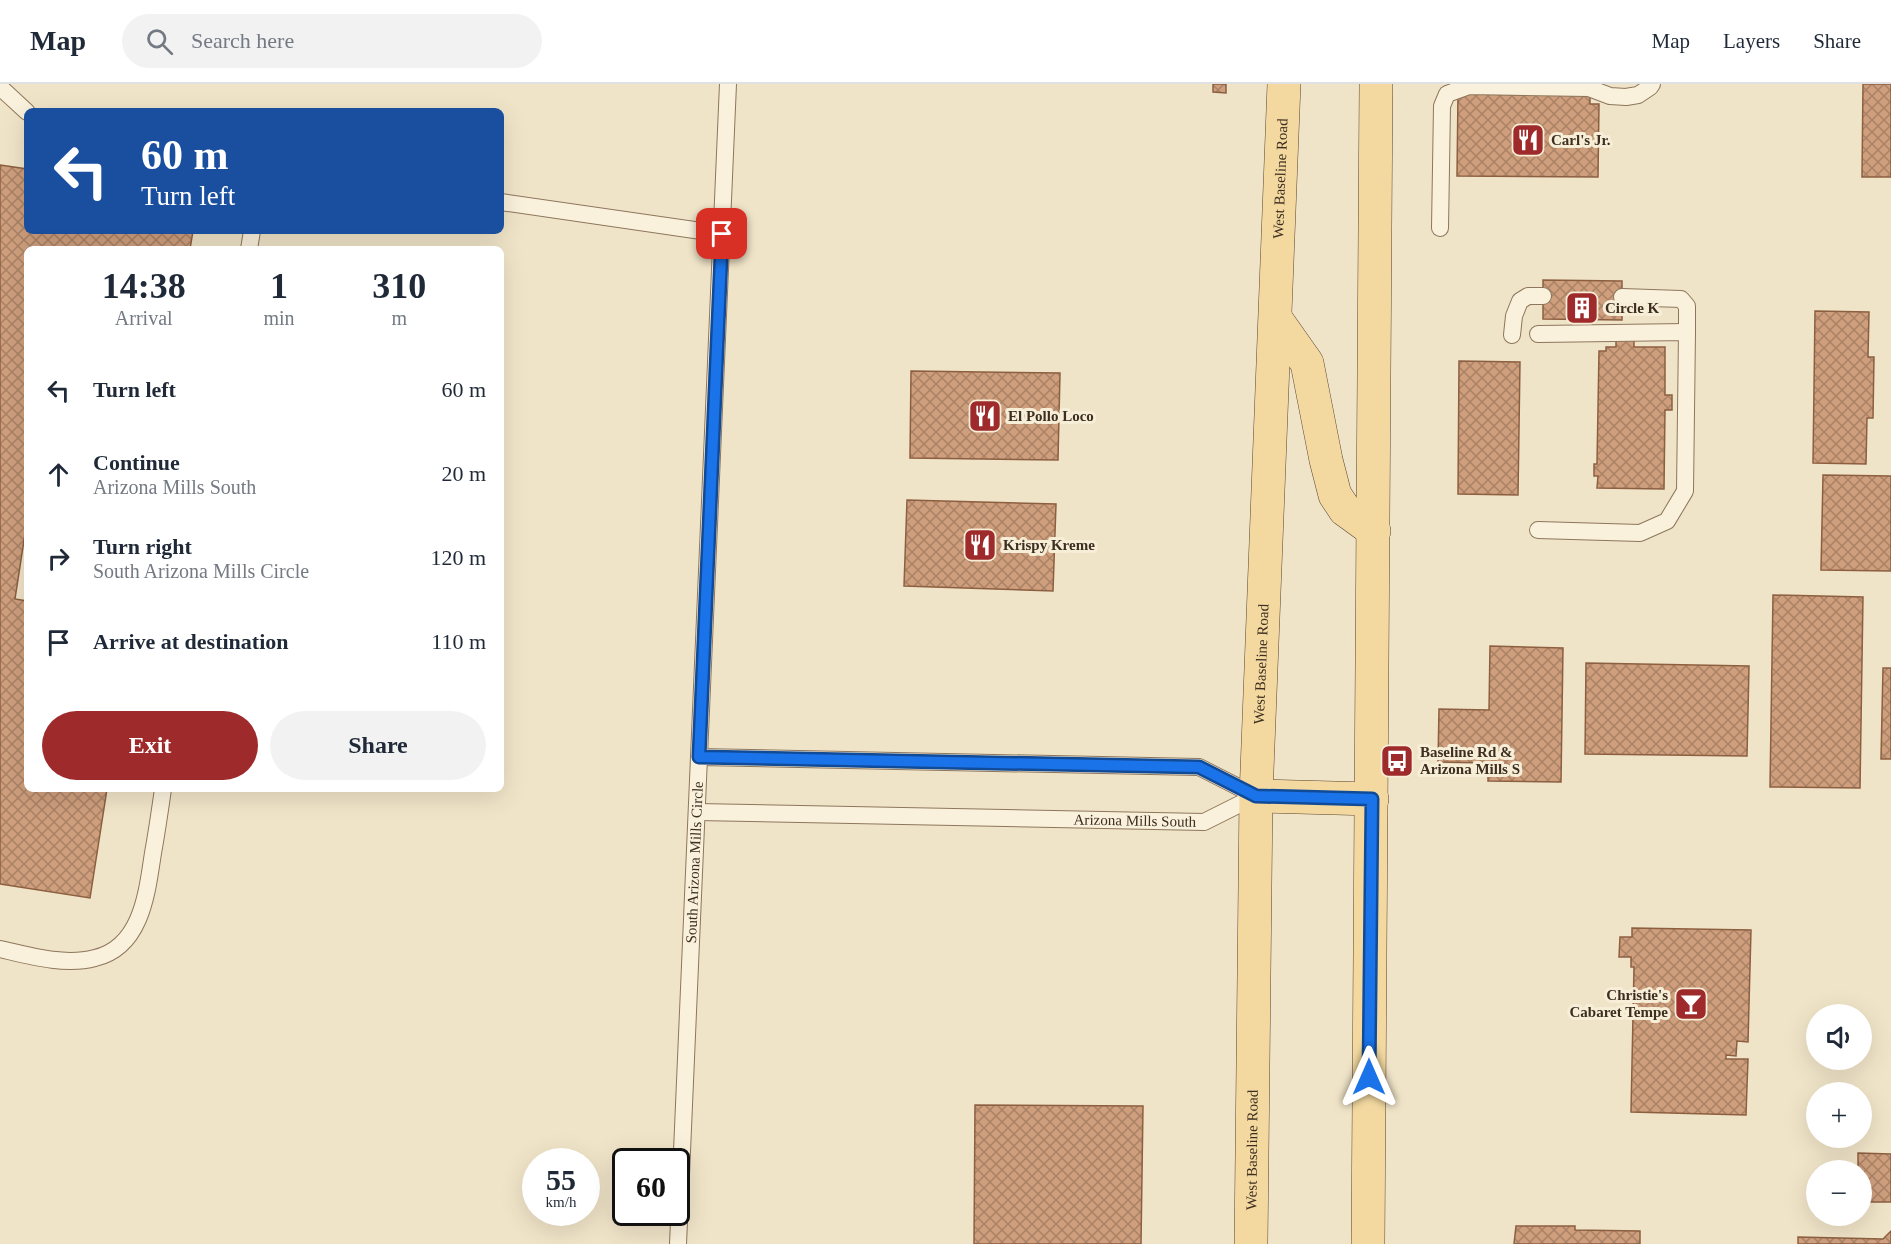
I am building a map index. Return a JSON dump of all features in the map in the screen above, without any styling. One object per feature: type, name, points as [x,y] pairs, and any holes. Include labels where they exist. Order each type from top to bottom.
[{"type":"main road","name":"West Baseline Road","points":[[1251,1244],[1256,796],[1284,84]]},
{"type":"main road","points":[[1368,1244],[1376,84]]},
{"type":"main road","points":[[1276,319],[1307,363],[1335,495],[1345,510],[1374,531]]},
{"type":"main road","points":[[1256,796],[1372,799]]},
{"type":"lane","name":"South Arizona Mills Circle","points":[[678,1244],[728,84]]},
{"type":"lane","points":[[1440,228],[1442,106],[1447,94],[1469,86],[1589,88],[1610,96],[1626,98],[1638,95],[1652,84]]},
{"type":"lane","points":[[0,87],[24,109]]},
{"type":"lane","points":[[504,202],[722,234]]},
{"type":"lane","points":[[1512,335],[1514,316],[1520,301],[1528,296],[1543,296]]},
{"type":"lane","points":[[1538,531],[1640,533],[1667,521],[1685,491],[1687,306],[1681,298],[1622,297]]},
{"type":"lane","points":[[1538,334],[1687,332]]},
{"type":"lane","points":[[699,757],[1199,767],[1256,796]]},
{"type":"lane","points":[[0,949],[66,961],[95,958],[116,949],[135,927],[145,904],[163,792]]},
{"type":"lane","name":"Arizona Mills South","points":[[697,812],[1204,822],[1256,796]]},
{"type":"building","points":[[1213,84],[1226,84],[1226,93],[1213,92]]},
{"type":"building","points":[[1863,84],[1891,84],[1891,177],[1862,177]]},
{"type":"building","name":"Carl's Jr.","points":[[1458,94],[1590,95],[1590,104],[1599,104],[1598,177],[1457,176]]},
{"type":"building","points":[[0,165],[24,169],[24,234],[192,234],[190,246],[24,246],[24,540],[15,599],[24,600],[24,792],[107,792],[90,898],[0,884]]},
{"type":"building","name":"Circle K","points":[[1543,280],[1622,281],[1622,320],[1543,319]]},
{"type":"building","points":[[1815,311],[1869,312],[1868,357],[1874,357],[1873,418],[1867,418],[1866,464],[1813,463]]},
{"type":"building","name":"Circle K","points":[[1616,339],[1634,340],[1634,347],[1665,347],[1665,395],[1672,395],[1672,410],[1665,410],[1664,489],[1597,488],[1598,476],[1594,476],[1594,464],[1597,464],[1599,351],[1606,351],[1606,347],[1616,347]]},
{"type":"building","points":[[1459,361],[1520,362],[1518,495],[1458,494]]},
{"type":"building","name":"El Pollo Loco","points":[[911,371],[1060,373],[1058,460],[910,458]]},
{"type":"building","points":[[1823,475],[1891,476],[1891,571],[1821,570]]},
{"type":"building","name":"Krispy Kreme","points":[[907,500],[1056,504],[1053,591],[904,586]]},
{"type":"building","points":[[1773,595],[1863,597],[1860,788],[1770,787]]},
{"type":"building","points":[[1490,646],[1563,648],[1561,782],[1488,781],[1488,763],[1438,762],[1439,709],[1489,710]]},
{"type":"building","points":[[1586,663],[1749,666],[1747,756],[1585,754]]},
{"type":"building","points":[[1883,668],[1891,668],[1891,759],[1881,759]]},
{"type":"building","name":"Christie's Cabaret Tempe","points":[[1632,928],[1751,930],[1748,1042],[1737,1041],[1736,1056],[1726,1055],[1726,1059],[1748,1059],[1746,1115],[1631,1112],[1634,967],[1631,967],[1631,957],[1619,957],[1620,937],[1632,937]]},
{"type":"building","points":[[975,1105],[1143,1106],[1141,1244],[974,1244]]},
{"type":"building","points":[[1858,1153],[1891,1154],[1891,1202],[1872,1202],[1872,1160],[1858,1160]]},
{"type":"building","points":[[1516,1226],[1575,1226],[1575,1230],[1640,1231],[1640,1244],[1514,1244]]},
{"type":"building","points":[[1891,1231],[1891,1244],[1798,1244],[1798,1237],[1883,1239]]},
{"type":"place","name":"Carl's Jr.","points":[[1528,140]]},
{"type":"place","name":"Circle K","points":[[1582,308]]},
{"type":"place","name":"El Pollo Loco","points":[[985,416]]},
{"type":"place","name":"Krispy Kreme","points":[[980,545]]},
{"type":"place","name":"Baseline Rd & Arizona Mills S","points":[[1397,761]]},
{"type":"place","name":"Christie's Cabaret Tempe","points":[[1691,1004]]},
{"type":"route","points":[[722,234],[699,757],[1199,767],[1256,796],[1372,799],[1369,1077]]}]
